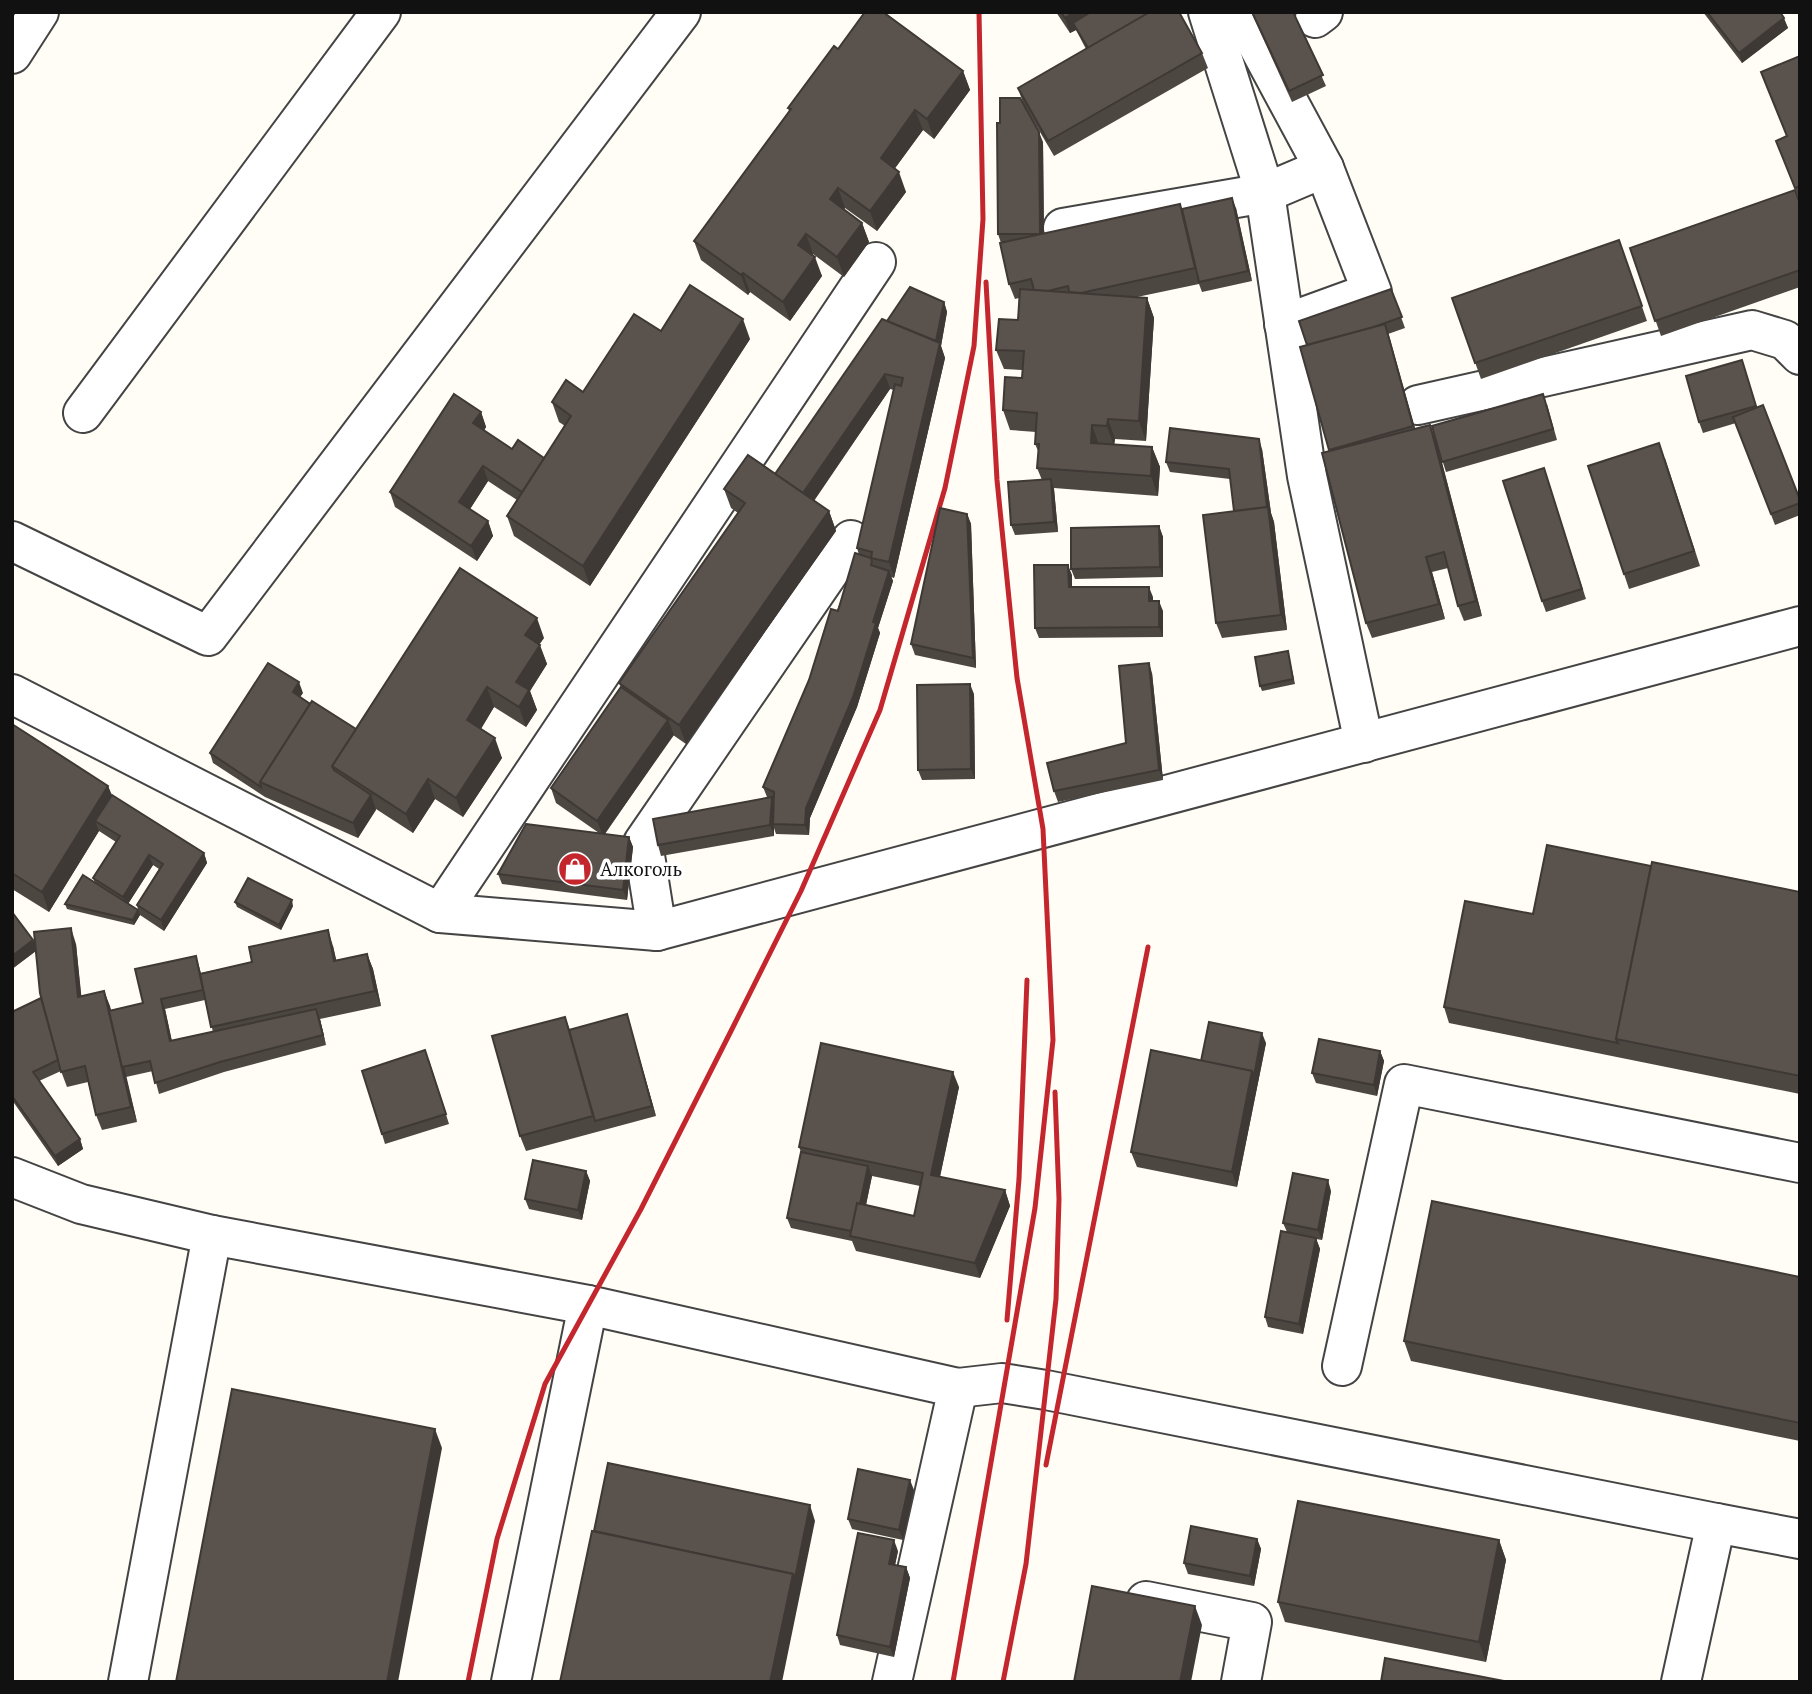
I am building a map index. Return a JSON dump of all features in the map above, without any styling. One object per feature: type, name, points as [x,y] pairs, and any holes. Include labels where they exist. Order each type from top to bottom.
[{"type":"street","points":[[12,54],[39,12]]},
{"type":"street","points":[[83,413],[381,12]]},
{"type":"street","points":[[12,541],[208,636],[681,12]]},
{"type":"street","points":[[1208,12],[1265,193],[1307,476],[1364,743]]},
{"type":"street","points":[[1240,12],[1324,168],[1372,292],[1284,324]]},
{"type":"street","points":[[1063,228],[1265,193],[1324,168]]},
{"type":"street","points":[[440,912],[876,262]]},
{"type":"street","points":[[1418,405],[1752,330],[1785,340],[1800,355]]},
{"type":"street","points":[[657,931],[643,843],[851,540]]},
{"type":"street","points":[[12,694],[440,912],[657,931],[1800,626]]},
{"type":"street","points":[[1342,1366],[1404,1084],[1800,1163]]},
{"type":"street","points":[[12,1177],[81,1204],[212,1235],[588,1305],[958,1388],[1002,1383],[1046,1390],[1800,1539]]},
{"type":"street","points":[[128,1682],[212,1235]]},
{"type":"street","points":[[511,1682],[588,1305]]},
{"type":"street","points":[[892,1682],[958,1388]]},
{"type":"street","points":[[1681,1682],[1716,1523]]},
{"type":"street","points":[[1114,1595],[1252,1622],[1241,1682]]},
{"type":"building","points":[[865,12],[883,12],[963,71],[927,119],[915,110],[881,158],[899,172],[870,211],[838,188],[830,199],[862,223],[837,257],[806,234],[798,245],[815,257],[783,302],[694,241],[834,46],[838,49]]},
{"type":"building","points":[[1061,12],[1074,12],[1065,18]]},
{"type":"building","points":[[1091,12],[1150,12],[1088,48],[1073,23]]},
{"type":"building","points":[[1150,12],[1179,12],[1202,53],[1048,141],[1018,88]]},
{"type":"building","points":[[1252,12],[1293,12],[1323,75],[1289,91]]},
{"type":"building","points":[[1707,12],[1780,12],[1784,18],[1739,53]]},
{"type":"building","points":[[1800,56],[1800,186],[1795,188],[1776,141],[1787,136],[1761,72]]},
{"type":"building","points":[[1000,98],[1020,98],[1039,132],[1040,234],[998,234],[997,123],[1000,123]]},
{"type":"building","points":[[1795,190],[1800,204],[1800,270],[1655,321],[1630,248]]},
{"type":"building","points":[[1232,198],[1248,271],[1199,282],[1182,209]]},
{"type":"building","points":[[1180,204],[1195,268],[1081,293],[1069,292],[1068,286],[1048,291],[1034,290],[1031,279],[1009,284],[1000,243]]},
{"type":"building","points":[[1619,240],[1642,306],[1475,363],[1452,298]]},
{"type":"building","points":[[690,285],[743,319],[583,566],[507,516],[571,416],[552,402],[566,380],[583,392],[634,314],[661,331]]},
{"type":"building","points":[[910,287],[944,302],[936,341],[887,321]]},
{"type":"building","points":[[1020,289],[1147,298],[1139,421],[1108,419],[1107,426],[1092,425],[1091,443],[1152,447],[1151,476],[1037,468],[1037,413],[1003,410],[1005,377],[1022,378],[1024,351],[996,350],[999,319],[1018,320]]},
{"type":"building","points":[[1391,289],[1402,317],[1307,345],[1299,321]]},
{"type":"building","points":[[882,319],[940,343],[889,562],[871,558],[872,552],[857,548],[895,384],[901,386],[903,378],[885,374],[803,493],[775,474]]},
{"type":"building","points":[[1385,324],[1413,426],[1329,450],[1300,347]]},
{"type":"building","points":[[1742,360],[1756,406],[1699,422],[1686,376]]},
{"type":"building","points":[[454,394],[481,412],[473,423],[512,449],[518,440],[544,458],[522,492],[483,466],[459,502],[488,521],[471,546],[390,492]]},
{"type":"building","points":[[1543,394],[1553,429],[1442,462],[1432,426]]},
{"type":"building","points":[[1763,405],[1800,500],[1800,503],[1771,514],[1733,417]]},
{"type":"building","points":[[1430,425],[1476,601],[1458,606],[1444,552],[1426,557],[1439,604],[1366,623],[1322,453]]},
{"type":"building","points":[[1170,428],[1259,439],[1267,507],[1234,511],[1229,469],[1166,462]]},
{"type":"building","points":[[1659,443],[1694,551],[1624,574],[1588,466]]},
{"type":"building","points":[[748,455],[829,511],[679,725],[619,683],[745,503],[724,489]]},
{"type":"building","points":[[1544,468],[1582,589],[1542,601],[1503,481]]},
{"type":"building","points":[[1051,479],[1054,522],[1011,525],[1008,482]]},
{"type":"building","points":[[1268,507],[1281,615],[1216,623],[1203,515]]},
{"type":"building","points":[[940,508],[967,514],[973,658],[911,644]]},
{"type":"building","points":[[1159,526],[1160,567],[1071,569],[1071,528]]},
{"type":"building","points":[[855,553],[871,558],[871,565],[889,571],[873,622],[876,623],[853,697],[806,808],[805,825],[773,824],[774,792],[763,787],[809,680],[831,609],[838,611]]},
{"type":"building","points":[[1034,565],[1068,565],[1069,587],[1149,587],[1149,601],[1159,601],[1159,627],[1035,628]]},
{"type":"building","points":[[460,568],[537,618],[525,635],[540,645],[516,682],[529,690],[519,707],[487,687],[467,720],[495,738],[456,798],[428,779],[406,814],[332,766]]},
{"type":"building","points":[[1288,651],[1293,679],[1260,686],[1255,657]]},
{"type":"building","points":[[268,663],[299,682],[293,692],[310,704],[260,782],[261,787],[210,753]]},
{"type":"building","points":[[1149,663],[1159,770],[1054,791],[1047,763],[1126,743],[1119,666]]},
{"type":"building","points":[[970,684],[971,769],[918,770],[917,685]]},
{"type":"building","points":[[621,687],[668,720],[597,821],[551,788]]},
{"type":"building","points":[[312,701],[356,729],[332,766],[371,795],[353,823],[260,782]]},
{"type":"building","points":[[12,724],[108,786],[42,892],[12,873]]},
{"type":"building","points":[[112,795],[204,853],[161,920],[137,905],[163,864],[149,855],[123,897],[93,878],[120,836],[95,821]]},
{"type":"building","points":[[772,797],[770,825],[658,845],[653,819]]},
{"type":"building","points":[[526,824],[629,837],[623,890],[498,874]]},
{"type":"building","points":[[1547,845],[1651,866],[1616,1039],[1618,1043],[1444,1007],[1465,901],[1533,914]]},
{"type":"building","points":[[1652,862],[1800,892],[1800,1076],[1616,1039]]},
{"type":"building","points":[[83,875],[138,910],[133,920],[65,904]]},
{"type":"building","points":[[248,878],[292,900],[279,925],[235,902]]},
{"type":"building","points":[[12,912],[33,940],[12,956]]},
{"type":"building","points":[[71,928],[78,997],[104,991],[131,1107],[96,1115],[85,1066],[61,1072],[40,993],[34,932]]},
{"type":"building","points":[[328,930],[334,961],[367,954],[375,991],[211,1027],[200,974],[252,962],[249,947]]},
{"type":"building","points":[[196,956],[203,990],[161,999],[170,1041],[316,1009],[323,1035],[220,1062],[155,1083],[150,1061],[122,1067],[109,1011],[143,1003],[135,969]]},
{"type":"building","points":[[41,998],[58,1060],[33,1072],[80,1139],[55,1156],[12,1096],[12,1012]]},
{"type":"building","points":[[627,1014],[652,1106],[595,1121],[569,1030]]},
{"type":"building","points":[[565,1017],[593,1116],[520,1136],[492,1036]]},
{"type":"building","points":[[1209,1022],[1262,1033],[1254,1076],[1252,1071],[1201,1061]]},
{"type":"building","points":[[1319,1039],[1380,1051],[1374,1085],[1312,1073]]},
{"type":"building","points":[[821,1043],[953,1072],[931,1175],[1005,1190],[975,1263],[850,1236],[857,1203],[914,1216],[923,1173],[799,1147]]},
{"type":"building","points":[[425,1050],[446,1114],[382,1134],[362,1071]]},
{"type":"building","points":[[1151,1050],[1252,1071],[1232,1172],[1131,1152]]},
{"type":"building","points":[[801,1152],[868,1166],[851,1231],[787,1218]]},
{"type":"building","points":[[533,1160],[586,1171],[578,1210],[525,1199]]},
{"type":"building","points":[[1293,1173],[1328,1180],[1318,1230],[1283,1223]]},
{"type":"building","points":[[1432,1201],[1800,1277],[1800,1423],[1404,1341]]},
{"type":"building","points":[[1281,1231],[1316,1238],[1299,1324],[1265,1317]]},
{"type":"building","points":[[232,1389],[435,1429],[387,1682],[176,1682]]},
{"type":"building","points":[[608,1463],[810,1505],[795,1578],[793,1574],[594,1531]]},
{"type":"building","points":[[858,1469],[910,1480],[899,1530],[848,1519]]},
{"type":"building","points":[[1298,1501],[1499,1540],[1479,1642],[1278,1602]]},
{"type":"building","points":[[1191,1526],[1257,1539],[1250,1576],[1184,1563]]},
{"type":"building","points":[[592,1531],[793,1574],[770,1682],[560,1682]]},
{"type":"building","points":[[858,1533],[894,1540],[889,1564],[906,1567],[890,1647],[837,1635]]},
{"type":"building","points":[[1092,1586],[1195,1606],[1180,1682],[1074,1682]]},
{"type":"building","points":[[1385,1658],[1509,1682],[1381,1682]]},
{"type":"railway","points":[[468,1682],[497,1539],[545,1384],[641,1209],[801,891],[880,710],[945,488],[974,346],[983,219],[979,12]]},
{"type":"railway","points":[[953,1682],[1035,1208],[1053,1040],[1043,829],[1017,678],[997,480],[986,282]]},
{"type":"railway","points":[[1046,1465],[1148,947]]},
{"type":"railway","points":[[1007,1320],[1019,1179],[1027,980]]},
{"type":"railway","points":[[1003,1682],[1026,1564],[1056,1299],[1059,1199],[1055,1092]]},
{"type":"place","name":"Алкоголь","points":[[575,869]]}]
